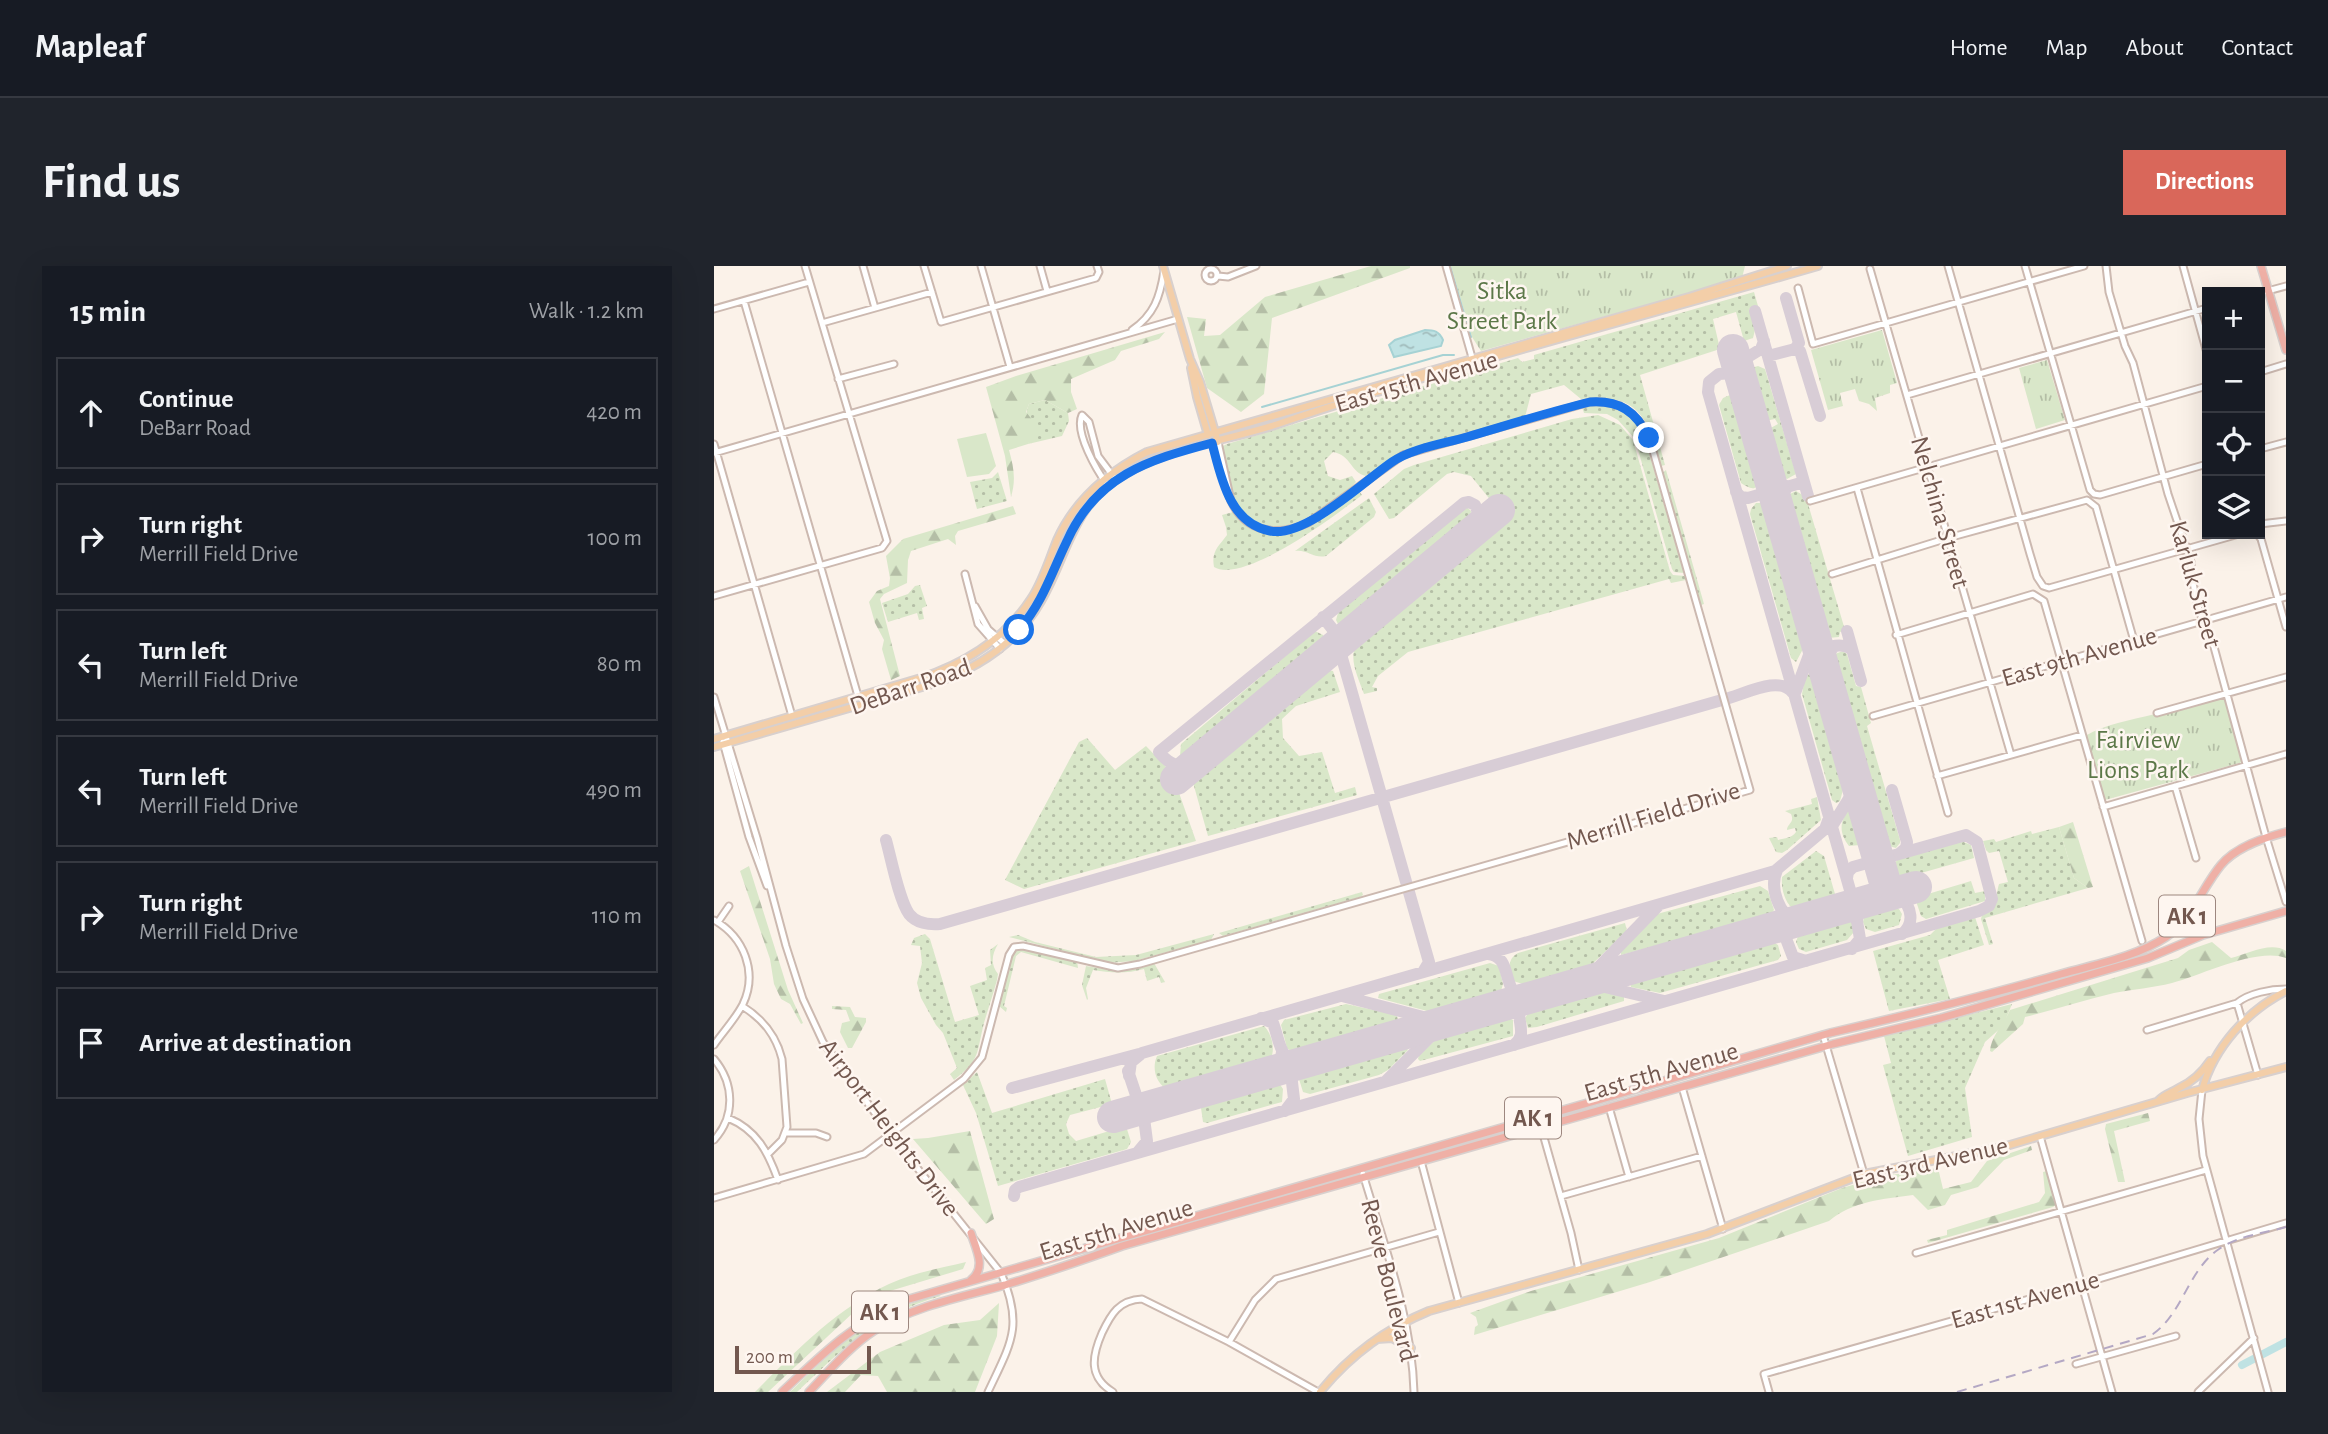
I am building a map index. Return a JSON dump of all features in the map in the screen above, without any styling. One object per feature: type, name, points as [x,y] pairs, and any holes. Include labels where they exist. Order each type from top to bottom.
[{"type":"highway","points":[[2261,266],[2286,350]]},
{"type":"highway","name":"AK 1","points":[[2266,838],[2286,832]]},
{"type":"highway","name":"East 5th Avenue","points":[[1001,1273],[1823,1035],[1891,1017],[1952,1005],[2132,954],[2166,937],[2182,923],[2222,864],[2245,847],[2266,838]]},
{"type":"highway","name":"East 5th Avenue","points":[[1006,1284],[1122,1246],[1609,1107],[2137,962],[2172,950],[2203,935],[2286,911]]},
{"type":"highway","points":[[969,1282],[978,1274],[980,1264],[971,1233]]},
{"type":"highway","name":"AK 1","points":[[782,1392],[836,1341],[862,1322],[906,1300],[1001,1273]]},
{"type":"highway","name":"AK 1","points":[[808,1392],[850,1350],[872,1332],[893,1320],[1006,1284]]},
{"type":"main road","name":"East 15th Avenue","points":[[1215,443],[1787,266]]},
{"type":"main road","name":"East 15th Avenue","points":[[1211,432],[1818,266]]},
{"type":"main road","points":[[1164,268],[1190,359],[1200,382],[1215,443]]},
{"type":"main road","name":"DeBarr Road","points":[[714,739],[946,670],[973,655],[1013,624],[1034,596],[1063,530],[1080,503],[1147,452],[1211,432]]},
{"type":"main road","name":"DeBarr Road","points":[[1113,477],[1149,461],[1215,443]]},
{"type":"main road","name":"DeBarr Road","points":[[714,747],[945,680],[978,665],[1002,647],[1035,611],[1077,521],[1106,483]]},
{"type":"main road","points":[[2158,1102],[2165,1094],[2200,1075],[2226,1038],[2242,1022],[2267,1001],[2286,990]]},
{"type":"main road","points":[[2202,1090],[2209,1071],[2242,1022]]},
{"type":"main road","name":"East 3rd Avenue","points":[[1319,1392],[1346,1362],[1375,1339],[1406,1321],[1459,1303],[1723,1228],[1864,1174],[1980,1152],[2286,1067]]},
{"type":"main road","points":[[1375,1339],[1392,1338],[1411,1348]]},
{"type":"street","points":[[714,596],[883,548],[886,544],[886,536],[805,266]]},
{"type":"street","points":[[863,266],[875,308]]},
{"type":"street","points":[[925,266],[941,322],[1096,278],[1098,269]]},
{"type":"street","points":[[981,266],[1010,367]]},
{"type":"street","points":[[1040,266],[1047,291]]},
{"type":"street","points":[[1218,276],[1228,277],[1256,266]]},
{"type":"street","points":[[1446,266],[1473,361]]},
{"type":"street","points":[[1948,266],[2020,518],[2038,578],[2043,586],[2049,588],[2222,539]]},
{"type":"street","points":[[2025,266],[2090,490],[2100,495],[2202,465]]},
{"type":"street","points":[[1798,288],[1814,344],[2084,266]]},
{"type":"street","name":"Karluk Street","points":[[2106,266],[2109,292],[2145,404],[2163,477],[2187,549],[2204,621],[2286,902]]},
{"type":"street","points":[[2183,266],[2206,350]]},
{"type":"street","points":[[1126,334],[1154,310],[1164,268]]},
{"type":"street","name":"Nelchina Street","points":[[1870,269],[2011,755]]},
{"type":"street","points":[[714,309],[809,282]]},
{"type":"street","points":[[2265,291],[2286,286]]},
{"type":"street","points":[[822,323],[932,292]]},
{"type":"street","points":[[744,301],[858,696]]},
{"type":"street","points":[[1907,395],[2202,310]]},
{"type":"street","points":[[715,452],[1178,319]]},
{"type":"street","points":[[838,379],[894,364]]},
{"type":"street","points":[[2265,370],[2286,364]]},
{"type":"street","points":[[1810,501],[2202,387]]},
{"type":"street","name":"Merrill Field Drive","points":[[891,1135],[964,1079],[979,1063],[1009,955],[1014,947],[1023,946],[1118,968],[1140,964],[1750,790],[1649,438],[1643,425],[1631,411],[1608,402],[1590,402],[1403,456],[1308,523],[1295,529],[1270,531],[1257,526],[1235,509],[1215,443]]},
{"type":"street","points":[[1106,483],[1088,449],[1079,422],[1082,415],[1089,422],[1098,456],[1113,477]]},
{"type":"street","points":[[2265,448],[2286,442]]},
{"type":"street","points":[[714,444],[792,716]]},
{"type":"street","points":[[1857,488],[1948,813]]},
{"type":"street","points":[[1832,574],[1948,538],[2081,501],[2090,502],[2096,507],[2134,641]]},
{"type":"street","points":[[2265,523],[2286,521]]},
{"type":"street","points":[[2261,539],[2286,627]]},
{"type":"street","points":[[965,574],[972,600],[985,625],[1002,647]]},
{"type":"street","points":[[1896,635],[2033,594],[2044,601],[2142,941]]},
{"type":"street","name":"East 9th Avenue","points":[[1873,716],[2286,597]]},
{"type":"street","points":[[2157,713],[2286,677]]},
{"type":"street","name":"Airport Heights Drive","points":[[714,697],[725,744],[757,838],[770,892],[803,999],[823,1042],[891,1135],[971,1233],[1001,1273],[1006,1284],[1014,1309],[1013,1334],[988,1392]]},
{"type":"street","points":[[1937,776],[2082,735]]},
{"type":"street","points":[[2103,807],[2286,754]]},
{"type":"street","points":[[2175,786],[2196,858]]},
{"type":"street","points":[[714,1045],[742,1006],[749,983],[748,962],[740,943],[734,934],[716,921],[729,906]]},
{"type":"street","points":[[2147,1030],[2237,1003],[2243,998],[2276,989],[2286,990]]},
{"type":"street","points":[[2237,1003],[2258,1075]]},
{"type":"street","points":[[742,1006],[769,1029],[779,1049],[787,1127],[777,1147],[769,1153]]},
{"type":"street","points":[[1823,1035],[1864,1174]]},
{"type":"street","points":[[714,1059],[729,1085],[731,1103],[728,1118],[714,1140]]},
{"type":"street","points":[[1682,1087],[1723,1228]]},
{"type":"street","points":[[2202,1090],[2199,1132],[2206,1170],[2268,1392]]},
{"type":"street","points":[[1609,1107],[1629,1177]]},
{"type":"street","points":[[728,1118],[748,1129],[769,1153],[778,1180]]},
{"type":"street","points":[[1541,1127],[1579,1270]]},
{"type":"street","points":[[786,1133],[816,1133],[827,1137]]},
{"type":"street","points":[[714,1198],[864,1154],[891,1135]]},
{"type":"street","points":[[2040,1136],[2112,1392]]},
{"type":"street","points":[[1561,1196],[1702,1156]]},
{"type":"street","points":[[1421,1161],[1459,1303]]},
{"type":"street","name":"Reeve Boulevard","points":[[1361,1168],[1406,1321],[1414,1392]]},
{"type":"street","points":[[1916,1253],[2206,1170]]},
{"type":"street","name":"East 1st Avenue","points":[[1769,1392],[1764,1374],[2286,1223]]},
{"type":"street","points":[[1229,1342],[1255,1300],[1276,1279],[1439,1231]]},
{"type":"street","points":[[1113,1392],[1102,1384],[1094,1370],[1094,1354],[1111,1314],[1130,1300],[1148,1300],[1319,1392]]},
{"type":"street","points":[[2076,1364],[2176,1336]]},
{"type":"street","points":[[2198,1392],[2254,1338]]},
{"type":"green space","points":[[1371,266],[1410,268],[1272,318],[1264,394],[1241,412],[1207,388],[1187,317],[1206,319],[1204,336],[1220,335],[1265,297]]},
{"type":"green space","name":"Sitka Street Park","points":[[1451,266],[1745,266],[1742,278],[1481,351],[1472,337]]},
{"type":"green space","points":[[1754,292],[1758,306],[1749,309],[1755,330],[1753,338],[1744,341],[1736,312],[1713,319],[1720,349],[1640,375],[1665,465],[1661,466],[1645,421],[1628,404],[1601,398],[1581,399],[1564,385],[1531,394],[1525,417],[1405,451],[1366,476],[1344,457],[1333,452],[1324,461],[1328,476],[1340,480],[1352,476],[1356,482],[1320,509],[1297,522],[1273,527],[1261,525],[1250,519],[1234,496],[1223,451],[1223,446],[1227,444],[1518,358],[1522,362],[1534,359],[1534,355]]},
{"type":"green space","points":[[1882,330],[1897,383],[1890,385],[1890,393],[1875,398],[1877,411],[1869,404],[1859,401],[1855,389],[1840,393],[1843,406],[1828,410],[1811,350]]},
{"type":"green space","points":[[1165,332],[1159,339],[1121,351],[1115,360],[1071,379],[1071,392],[1077,409],[1068,413],[1045,400],[1029,404],[1026,412],[1038,427],[1028,444],[1009,450],[1014,474],[1011,497],[1005,456],[986,387]]},
{"type":"green space","points":[[2047,360],[2065,420],[2036,429],[2019,368]]},
{"type":"green space","points":[[1758,366],[1765,369],[1796,474],[1787,479],[1779,473],[1767,430],[1778,424],[1775,419],[1765,421],[1751,371],[1751,368]]},
{"type":"green space","points":[[1730,395],[1738,402],[1761,480],[1755,488],[1741,483],[1719,405],[1723,398]]},
{"type":"green space","points":[[1045,400],[1068,413],[1069,421],[1062,436],[1028,444],[1027,409],[1029,404]]},
{"type":"green space","points":[[1608,405],[1627,414],[1643,432],[1684,573],[1674,572],[1672,569],[1635,439],[1618,420],[1607,414],[1584,413],[1582,407]]},
{"type":"green space","points":[[1598,415],[1620,425],[1633,440],[1670,571],[1673,575],[1685,576],[1686,580],[1671,583],[1669,579],[1408,652],[1378,676],[1372,687],[1377,688],[1377,691],[1364,694],[1353,661],[1358,642],[1505,518],[1471,476],[1454,472],[1447,474],[1394,518],[1389,519],[1374,494],[1404,469],[1414,465],[1572,419]]},
{"type":"green space","points":[[986,433],[996,466],[989,474],[967,477],[957,439]]},
{"type":"green space","points":[[1666,470],[1704,604],[1701,605],[1662,473]]},
{"type":"green space","points":[[998,472],[1007,501],[977,509],[970,482],[992,478]]},
{"type":"green space","points":[[1359,491],[1362,495],[1290,545],[1246,566],[1228,570],[1214,567],[1215,553],[1227,535],[1222,515],[1233,512],[1251,527],[1268,534],[1283,535],[1313,523]]},
{"type":"green space","points":[[1796,491],[1806,497],[1845,630],[1840,632],[1839,637],[1828,638],[1825,632],[1788,501],[1790,494]]},
{"type":"green space","points":[[1369,498],[1376,512],[1374,517],[1326,556],[1295,551]]},
{"type":"green space","points":[[1756,503],[1764,503],[1769,508],[1804,633],[1803,649],[1796,662],[1791,658],[1750,514]]},
{"type":"green space","points":[[1013,506],[1016,514],[958,531],[955,536],[956,545],[948,539],[911,551],[907,583],[884,594],[880,599],[900,676],[891,680],[882,649],[884,640],[875,623],[869,602],[877,591],[889,586],[886,556],[903,539]]},
{"type":"green space","points":[[1463,508],[1471,511],[1470,519],[1347,625],[1338,624],[1338,613]]},
{"type":"green space","points":[[920,585],[927,606],[922,608],[924,619],[919,620],[917,613],[888,622],[882,603],[908,594],[915,586]]},
{"type":"green space","points":[[1315,631],[1323,635],[1323,645],[1194,753],[1180,756],[1181,744]]},
{"type":"green space","points":[[1843,651],[1847,654],[1856,686],[1861,687],[1871,723],[1867,726],[1900,840],[1896,848],[1889,846],[1884,838],[1833,660],[1835,654]]},
{"type":"green space","points":[[1322,669],[1333,671],[1340,692],[1296,706],[1282,719],[1283,738],[1299,756],[1322,752],[1335,793],[1355,787],[1357,795],[1208,836],[1192,779]]},
{"type":"green space","points":[[1813,670],[1817,676],[1845,782],[1840,801],[1836,803],[1832,800],[1802,694],[1805,678]]},
{"type":"green space","name":"Fairview Lions Park","points":[[2224,696],[2243,762],[2105,800],[2085,736],[2101,728],[2155,714],[2159,716]]},
{"type":"green space","points":[[1087,738],[1115,770],[1146,746],[1172,773],[1196,841],[1024,889],[1005,880],[1079,742]]},
{"type":"green space","points":[[2163,754],[2169,774],[2146,781],[2141,760]]},
{"type":"green space","points":[[1817,797],[1821,820],[1787,850],[1776,852],[1769,838],[1777,837],[1778,840],[1790,837],[1796,832],[1795,828],[1787,830],[1792,817],[1785,811],[1812,804],[1811,799]]},
{"type":"green space","points":[[1850,807],[1853,808],[1861,833],[1860,845],[1849,846],[1842,831],[1842,822]]},
{"type":"green space","points":[[2073,822],[2093,887],[2088,888],[2074,878],[2059,827]]},
{"type":"green space","points":[[2059,827],[2074,878],[2088,888],[1985,918],[1993,944],[1989,945],[1982,915],[1993,906],[1999,884],[2008,882],[1999,851],[1989,853],[1983,841],[1994,839],[1996,842],[2031,831],[2032,834]]},
{"type":"green space","points":[[1961,841],[1971,845],[1974,858],[1900,879],[1895,873],[1897,860]]},
{"type":"green space","points":[[1816,851],[1824,856],[1835,894],[1792,908],[1784,894],[1782,877]]},
{"type":"green space","points":[[749,866],[788,990],[803,1023],[801,1024],[790,1004],[781,999],[774,984],[770,959],[740,871]]},
{"type":"green space","points":[[1971,881],[1975,893],[1985,891],[1985,901],[1926,919],[1921,916],[1916,901],[1918,897]]},
{"type":"green space","points":[[1760,886],[1768,891],[1774,910],[1770,915],[1621,955],[1657,914]]},
{"type":"green space","points":[[1362,892],[1360,897],[1223,936],[1219,933]]},
{"type":"green space","points":[[1893,906],[1902,914],[1899,925],[1875,932],[1866,929],[1863,922],[1865,914]]},
{"type":"green space","points":[[1975,917],[1984,945],[1938,960],[1950,999],[1889,1011],[1873,951],[1930,935],[1936,929]]},
{"type":"green space","points":[[1846,919],[1852,923],[1854,932],[1847,940],[1806,952],[1799,949],[1796,942],[1799,933]]},
{"type":"green space","points":[[1625,923],[1627,931],[1589,967],[1523,984],[1513,981],[1510,962],[1518,953]]},
{"type":"green space","points":[[925,934],[930,939],[955,1022],[979,1015],[970,986],[987,980],[985,968],[991,965],[990,950],[998,944],[993,959],[998,974],[997,980],[978,1049],[969,1067],[954,1080],[950,1074],[957,1068],[943,1033],[921,998],[917,983],[922,963],[920,946],[911,945],[914,938]]},
{"type":"green space","points":[[1214,934],[1211,940],[1134,961],[1108,963],[1009,937],[1018,935],[1035,942],[1096,957],[1136,955]]},
{"type":"green space","points":[[1773,942],[1778,945],[1781,956],[1778,960],[1660,993],[1631,987],[1630,982]]},
{"type":"green space","points":[[2212,942],[2231,958],[2273,947],[2286,951],[2286,958],[2260,956],[2245,959],[2172,983],[2114,993],[2025,1017],[2023,1024],[1990,1051],[1995,1035],[2010,1010],[2178,958],[2189,950]]},
{"type":"green space","points":[[1019,949],[1077,961],[1078,968],[1021,952],[1016,956],[1004,1006],[1007,1008],[1006,1012],[999,1006],[1011,955]]},
{"type":"green space","points":[[1154,963],[1165,982],[1161,983],[1159,977],[1147,981],[1144,969],[1131,972],[1093,970],[1086,988],[1087,1000],[1082,985],[1086,966],[1117,971]]},
{"type":"green space","points":[[1490,963],[1499,966],[1503,984],[1501,991],[1431,1012],[1378,998],[1379,994]]},
{"type":"green space","points":[[1599,991],[1624,997],[1624,1001],[1528,1028],[1525,1018],[1530,1011]]},
{"type":"green space","points":[[1346,1004],[1397,1015],[1398,1021],[1292,1052],[1287,1048],[1281,1025],[1284,1020]]},
{"type":"green space","points":[[2012,1004],[2003,1026],[1985,1042],[1965,1088],[1972,1137],[1908,1156],[1883,1065],[1891,1063],[1884,1036]]},
{"type":"green space","points":[[832,1006],[850,1007],[855,1017],[866,1018],[852,1048],[848,1048],[840,1032],[842,1023],[850,1021],[846,1010],[832,1009]]},
{"type":"green space","points":[[1507,1017],[1513,1020],[1513,1036],[1420,1061],[1418,1059],[1440,1036]]},
{"type":"green space","points":[[1264,1026],[1272,1042],[1270,1060],[1165,1088],[1155,1074],[1157,1056]]},
{"type":"green space","points":[[1406,1047],[1408,1050],[1379,1075],[1310,1094],[1303,1092],[1299,1079],[1302,1075]]},
{"type":"green space","points":[[977,1072],[992,1113],[1105,1079],[1112,1104],[1070,1115],[1066,1124],[1069,1134],[1076,1141],[1126,1126],[1131,1142],[1127,1149],[998,1186],[976,1113],[963,1085]]},
{"type":"green space","points":[[1279,1083],[1283,1089],[1282,1102],[1203,1122],[1201,1108],[1205,1104]]},
{"type":"green space","points":[[2148,1113],[2150,1121],[2114,1131],[2125,1182],[2118,1182],[2106,1124]]},
{"type":"green space","points":[[970,1131],[994,1219],[986,1224],[913,1139]]},
{"type":"green space","points":[[2031,1146],[2032,1150],[2004,1160],[1978,1187],[1951,1195],[1945,1205],[1928,1210],[1913,1195],[1869,1202],[1848,1209],[1829,1221],[1650,1282],[1474,1335],[1478,1325],[1476,1317],[1470,1313],[1531,1291],[1719,1238],[1842,1188],[1884,1176],[1938,1168],[1943,1189],[1971,1182],[1987,1161]]},
{"type":"green space","points":[[2047,1171],[2057,1204],[2053,1207],[1928,1243],[1927,1240],[1947,1235],[1947,1230],[2039,1202],[2045,1193],[2043,1172]]},
{"type":"green space","points":[[966,1262],[963,1269],[890,1291],[856,1310],[768,1392],[755,1392],[817,1332],[870,1294],[908,1277]]},
{"type":"green space","points":[[939,1295],[941,1296],[918,1303],[880,1322],[847,1347],[797,1392],[790,1392],[857,1332],[893,1311]]},
{"type":"green space","points":[[999,1303],[997,1336],[975,1392],[887,1392],[878,1376],[861,1375],[845,1392],[827,1392],[880,1352],[944,1325],[980,1320]]},
{"type":"water","points":[[1425,330],[1440,335],[1443,340],[1441,346],[1394,357],[1389,345],[1395,340]]},
{"type":"waterway","points":[[1450,266],[1471,337]]},
{"type":"waterway","points":[[1262,407],[1443,355],[1454,355]]},
{"type":"waterway","points":[[2242,1365],[2286,1342]]},
{"type":"taxiway","points":[[1786,298],[1799,343],[1795,349]]},
{"type":"taxiway","points":[[1755,311],[1808,496]]},
{"type":"taxiway","points":[[1740,373],[1743,360],[1761,349],[1764,341]]},
{"type":"taxiway","points":[[1768,356],[1795,349],[1800,351],[1820,416]]},
{"type":"taxiway","points":[[1742,381],[1732,373],[1719,374],[1709,382],[1708,392],[1850,890],[1857,899],[1865,901],[1859,908],[1857,921]]},
{"type":"taxiway","points":[[1768,471],[1775,483],[1788,487]]},
{"type":"taxiway","points":[[1736,492],[1741,497],[1748,498],[1804,482]]},
{"type":"taxiway","points":[[1778,507],[1780,495],[1788,487]]},
{"type":"taxiway","points":[[1205,755],[1180,765],[1170,762],[1159,752],[1464,503],[1469,502],[1475,505],[1480,517],[1465,538]]},
{"type":"taxiway","points":[[1323,617],[1334,631],[1338,644],[1429,962],[1423,972]]},
{"type":"taxiway","points":[[1813,629],[1821,643],[1834,647]]},
{"type":"taxiway","points":[[1847,631],[1861,681]]},
{"type":"taxiway","points":[[1795,693],[1809,655],[1837,646],[1852,650]]},
{"type":"taxiway","points":[[1825,671],[1824,657],[1834,647]]},
{"type":"taxiway","points":[[886,840],[905,908],[915,920],[940,924],[1763,687],[1780,685],[1793,693]]},
{"type":"taxiway","points":[[1832,826],[1855,789],[1856,779]]},
{"type":"taxiway","points":[[1892,790],[1907,842],[1906,848],[1900,853]]},
{"type":"taxiway","points":[[1129,1076],[1131,1062],[1142,1053],[1775,871],[1825,829],[1829,818]]},
{"type":"taxiway","points":[[1014,1196],[1019,1187],[1979,911],[1989,906],[1992,899],[1977,842],[1966,835],[1853,867],[1847,878]]},
{"type":"taxiway","points":[[1777,870],[1774,885],[1777,900],[1785,913],[1797,921]]},
{"type":"taxiway","points":[[1888,895],[1900,896],[1909,910],[1909,925],[1902,934]]},
{"type":"taxiway","points":[[1576,984],[1591,975],[1658,906]]},
{"type":"taxiway","points":[[1838,909],[1850,911],[1857,921],[1860,939],[1852,949]]},
{"type":"taxiway","points":[[1770,929],[1785,936],[1793,957],[1806,961]]},
{"type":"taxiway","points":[[1488,954],[1500,959],[1514,993],[1529,998]]},
{"type":"taxiway","points":[[1576,984],[1592,984],[1664,1001]]},
{"type":"taxiway","points":[[1342,996],[1435,1020],[1452,1020]]},
{"type":"taxiway","points":[[1514,1045],[1521,1033],[1519,1009],[1529,998]]},
{"type":"taxiway","points":[[1497,1007],[1511,1008],[1519,1016]]},
{"type":"taxiway","points":[[1261,1018],[1273,1023],[1285,1055],[1289,1059],[1303,1062]]},
{"type":"taxiway","points":[[1386,1081],[1439,1028],[1451,1020]]},
{"type":"taxiway","points":[[1271,1071],[1280,1064],[1282,1052]]},
{"type":"taxiway","points":[[1012,1088],[1139,1054]]},
{"type":"taxiway","points":[[1285,1111],[1294,1099],[1291,1074],[1303,1062]]},
{"type":"taxiway","points":[[1128,1071],[1137,1098],[1144,1103],[1156,1104]]},
{"type":"taxiway","points":[[1137,1153],[1147,1141],[1144,1118],[1156,1104]]},
{"type":"runway","points":[[1733,350],[1884,879]]},
{"type":"runway","points":[[1176,779],[1499,510]]},
{"type":"runway","points":[[1113,1117],[1916,887]]},
{"type":"railway","points":[[1957,1392],[2153,1334],[2172,1315],[2200,1268],[2219,1249],[2243,1238],[2286,1227]]},
{"type":"route","points":[[1019,630],[1041,600],[1077,521],[1110,484],[1149,461],[1212,443],[1226,491],[1235,509],[1257,526],[1270,531],[1282,531],[1308,523],[1403,456],[1590,402],[1608,402],[1631,411],[1643,425],[1649,438]]}]
